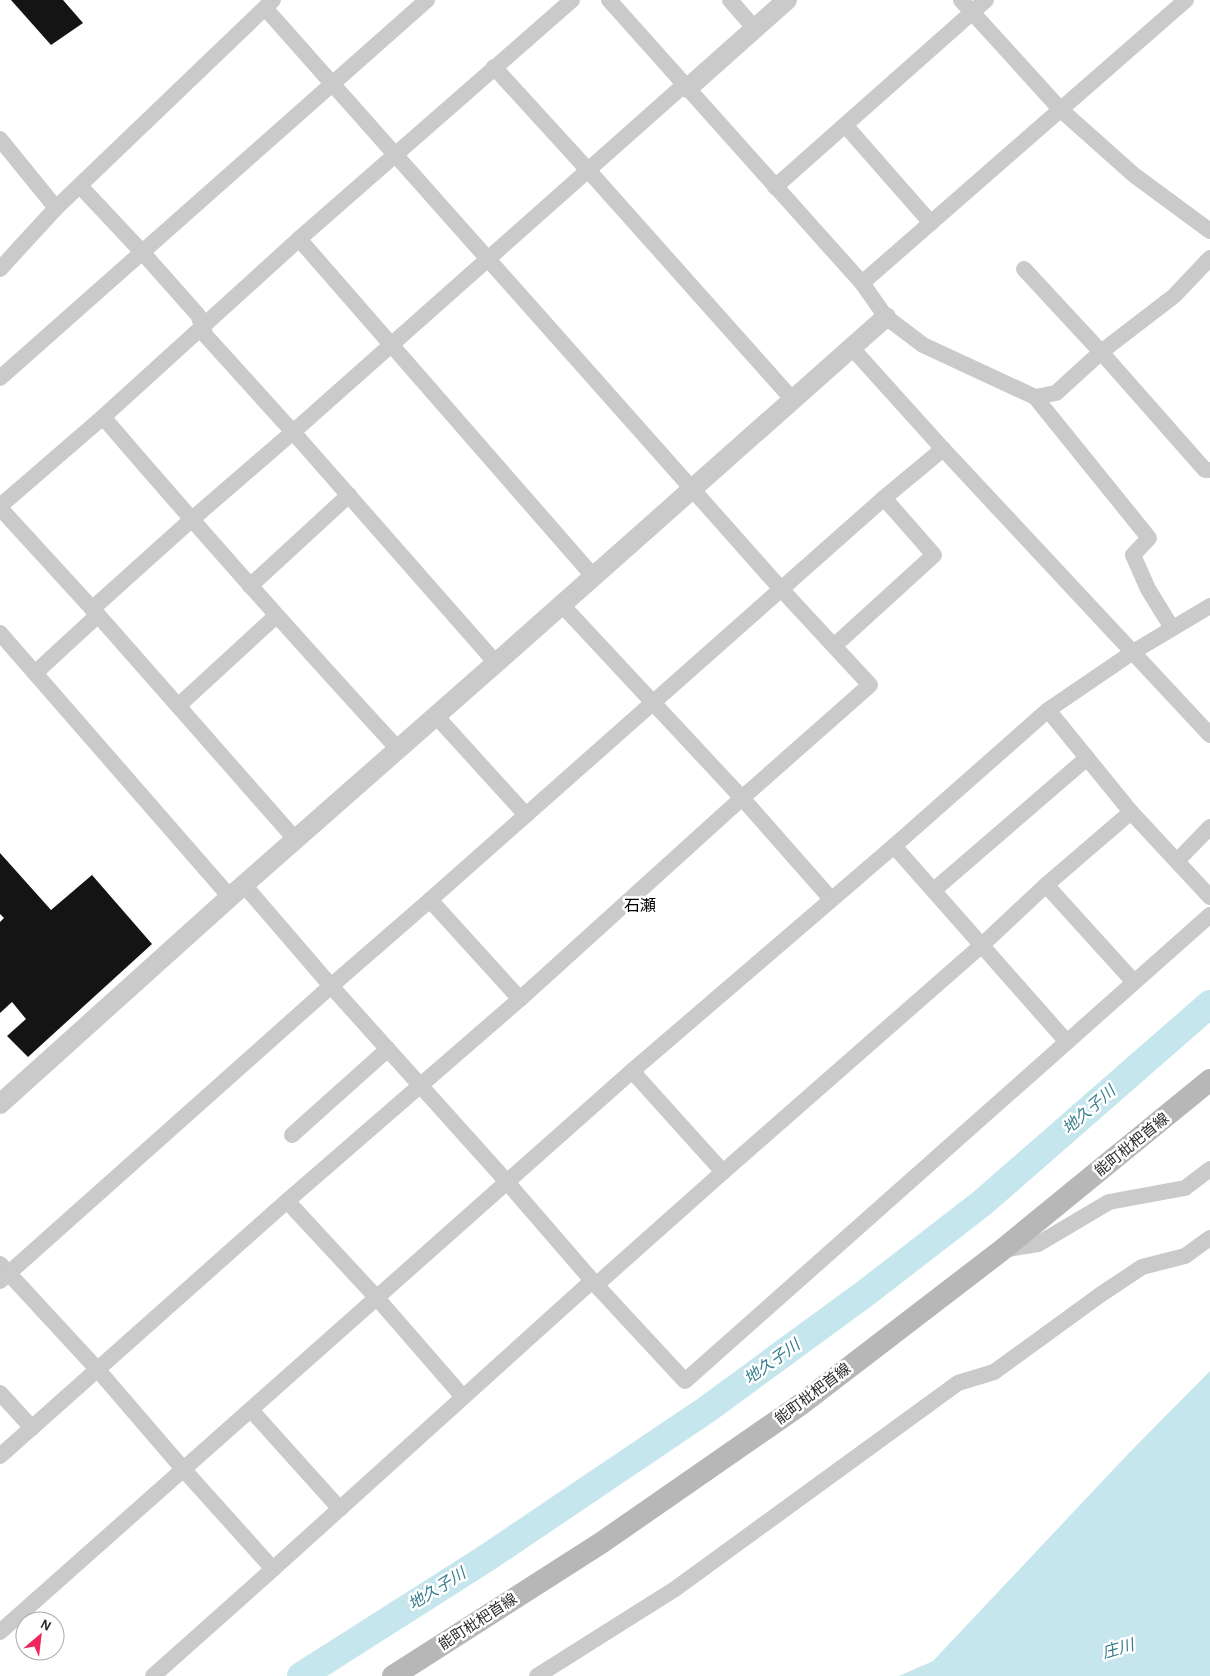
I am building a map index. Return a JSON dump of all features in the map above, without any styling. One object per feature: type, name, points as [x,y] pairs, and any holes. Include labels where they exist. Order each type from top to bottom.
[{"type":"main road","name":"能町枇杷首線","points":[[393,1676],[601,1543],[800,1405],[1002,1250],[1210,1080]]},
{"type":"street","points":[[0,378],[427,0]]},
{"type":"street","points":[[296,840],[0,507],[103,417],[299,239],[572,0]]},
{"type":"street","points":[[609,0],[862,283],[886,317],[923,345],[1035,397],[1149,538],[1132,555],[1148,589],[1172,628]]},
{"type":"street","points":[[730,0],[755,28]]},
{"type":"street","points":[[34,673],[191,520],[588,170],[787,0]]},
{"type":"street","points":[[961,0],[1061,110],[1134,175],[1210,231]]},
{"type":"street","points":[[775,187],[986,0]]},
{"type":"street","points":[[862,283],[1186,0]]},
{"type":"street","points":[[0,269],[56,208],[269,4],[333,83],[395,154],[781,589],[870,685],[520,999],[420,1084],[0,1456]]},
{"type":"street","points":[[494,67],[793,400]]},
{"type":"street","points":[[845,125],[930,224]]},
{"type":"street","points":[[0,139],[56,208]]},
{"type":"street","points":[[80,186],[198,315],[206,336],[496,663]]},
{"type":"street","points":[[299,239],[593,576]]},
{"type":"street","points":[[1035,397],[1056,393],[1101,352],[1174,296],[1210,258]]},
{"type":"street","points":[[1024,269],[1101,352],[1205,470],[1210,470]]},
{"type":"street","points":[[1,1102],[886,317]]},
{"type":"street","points":[[851,347],[943,449],[1210,735]]},
{"type":"street","points":[[103,417],[276,616],[398,749]]},
{"type":"street","points":[[273,1569],[98,1370],[3,1273],[430,900],[884,498],[943,449]]},
{"type":"street","points":[[250,586],[349,495]]},
{"type":"street","points":[[834,646],[934,555],[884,498]]},
{"type":"street","points":[[562,605],[742,798],[832,899]]},
{"type":"street","points":[[0,1632],[632,1071],[894,846],[1048,710],[1133,652],[1210,606]]},
{"type":"street","points":[[178,706],[276,616]]},
{"type":"street","points":[[0,633],[34,673],[237,891],[331,986],[507,1182],[594,1283],[685,1381],[1210,915]]},
{"type":"street","points":[[1048,710],[1131,812],[1210,897]]},
{"type":"street","points":[[436,716],[526,815]]},
{"type":"street","points":[[934,890],[1087,758]]},
{"type":"street","points":[[153,1676],[463,1397],[723,1172],[1131,812]]},
{"type":"street","points":[[1176,861],[1210,827]]},
{"type":"street","points":[[894,846],[1067,1042]]},
{"type":"street","points":[[1046,885],[1134,982]]},
{"type":"street","points":[[430,900],[520,999]]},
{"type":"street","points":[[292,1136],[388,1049]]},
{"type":"street","points":[[632,1071],[723,1172]]},
{"type":"street","points":[[1002,1250],[1038,1244],[1109,1202],[1185,1188],[1210,1169]]},
{"type":"street","points":[[287,1201],[377,1298],[463,1397]]},
{"type":"street","points":[[537,1676],[675,1590],[958,1382],[994,1372],[1142,1267],[1185,1256],[1210,1238]]},
{"type":"street","points":[[0,1393],[32,1428]]},
{"type":"street","points":[[251,1410],[340,1509]]},
{"type":"water","name":"庄川","points":[[1210,1371],[1210,1676],[899,1676],[933,1661],[1128,1454]]},
{"type":"building","points":[[11,0],[63,0],[83,23],[51,45]]},
{"type":"building","points":[[0,853],[51,910],[92,875],[152,944],[28,1057],[7,1036],[26,1019],[12,1002],[0,1013],[0,922],[4,918],[0,914]]},
{"type":"waterway","name":"地久子川","points":[[301,1676],[485,1559],[706,1410],[867,1292],[982,1203],[1210,1004]]},
{"type":"district","name":"石瀬","points":[[640,906]]}]
